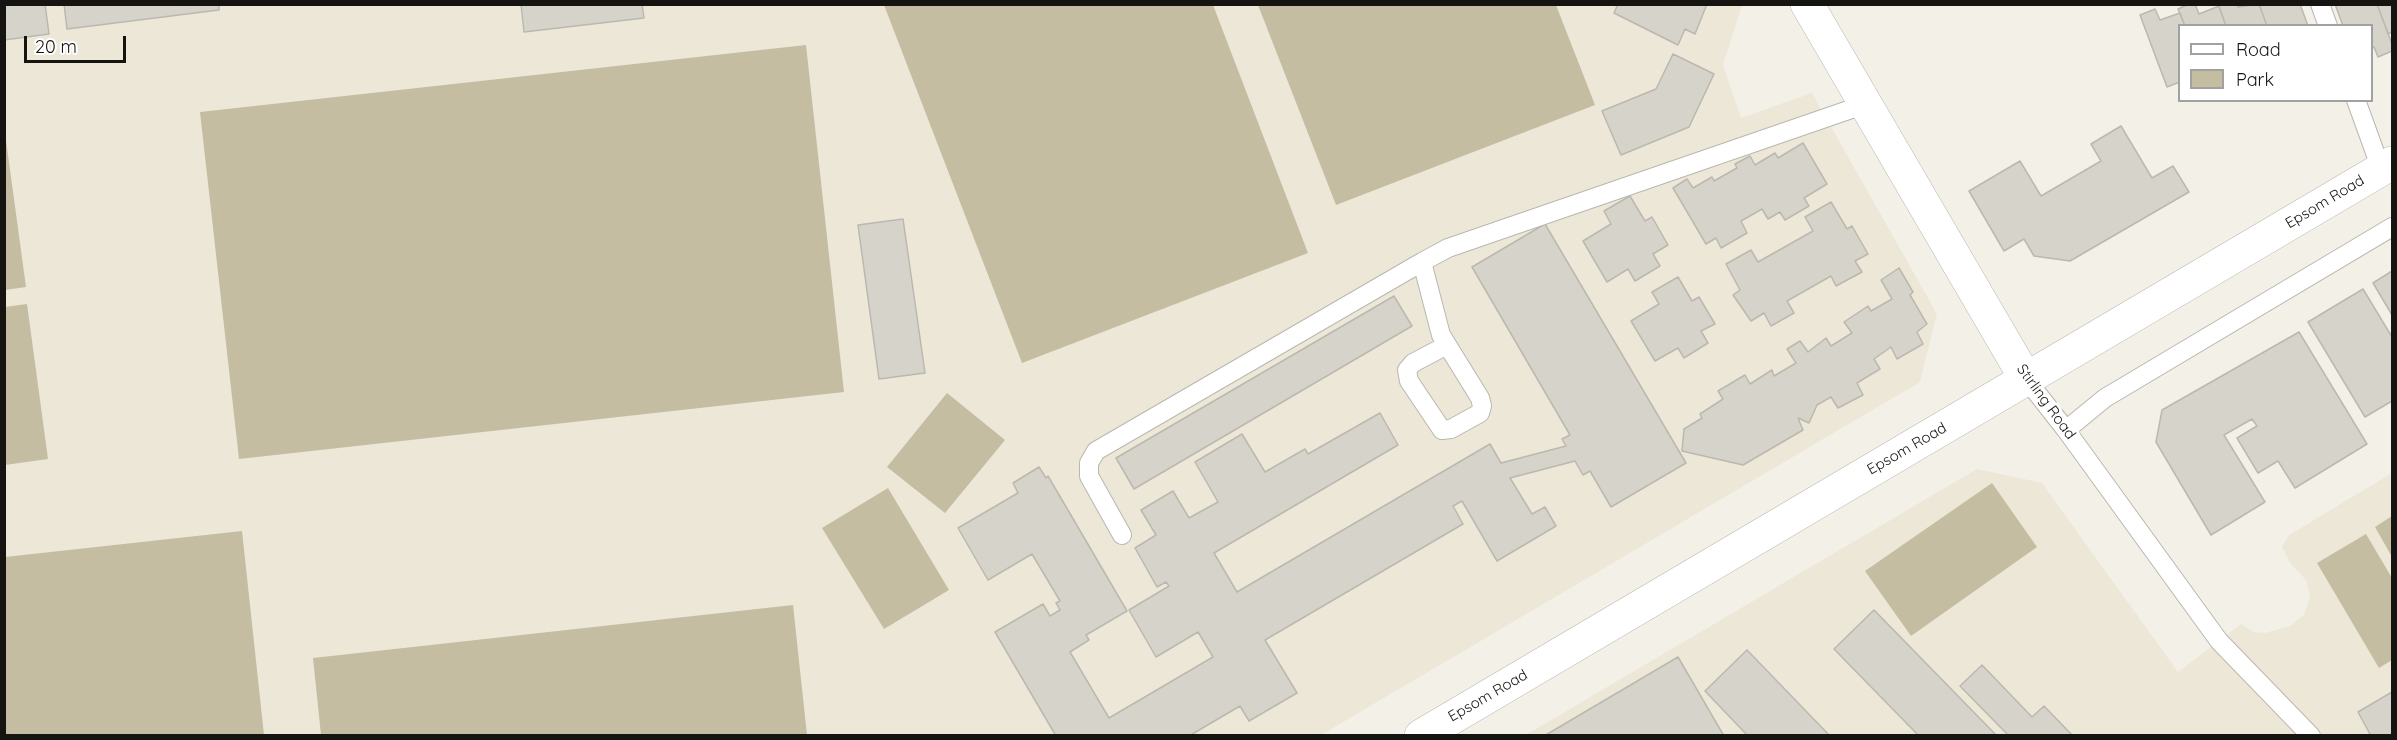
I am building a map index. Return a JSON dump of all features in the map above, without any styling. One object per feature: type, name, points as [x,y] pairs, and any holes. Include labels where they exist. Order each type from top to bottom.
[{"type":"street","name":"Stirling Road","points":[[1807,4],[2026,379]]},
{"type":"street","name":"Epsom Road","points":[[1421,735],[2387,166]]},
{"type":"lane","points":[[2320,4],[2327,24]]},
{"type":"lane","points":[[2357,102],[2387,166]]},
{"type":"lane","points":[[1122,535],[1089,476],[1089,463],[1096,451],[1422,262],[1448,248],[1866,104]]},
{"type":"lane","points":[[2066,430],[2105,398],[2392,227]]},
{"type":"lane","points":[[1422,262],[1441,335],[1480,398],[1482,406],[1480,413],[1451,429],[1442,430],[1409,381],[1407,370],[1413,363],[1447,345]]},
{"type":"lane","name":"Stirling Road","points":[[2026,379],[2066,430],[2219,641],[2311,735]]},
{"type":"shaded area","points":[[4,5],[1742,5],[1723,65],[1741,118],[1812,93],[1937,314],[1920,382],[1321,735],[5,735]]},
{"type":"shaded area","points":[[1977,469],[2042,483],[2178,672],[2241,624],[2254,632],[2265,633],[2290,626],[2304,615],[2310,597],[2306,580],[2290,563],[2282,547],[2289,535],[2392,473],[2392,735],[1524,736]]},
{"type":"green space","points":[[884,5],[1213,5],[1308,253],[1022,363]]},
{"type":"green space","points":[[1258,5],[1556,5],[1595,105],[1336,205]]},
{"type":"green space","points":[[806,45],[844,392],[239,459],[200,112]]},
{"type":"green space","points":[[5,133],[26,287],[4,290]]},
{"type":"green space","points":[[27,304],[48,459],[5,465],[5,307]]},
{"type":"green space","points":[[947,393],[1005,440],[945,513],[887,467]]},
{"type":"green space","points":[[1992,483],[2037,547],[1911,636],[1865,571]]},
{"type":"green space","points":[[888,488],[949,590],[884,629],[822,528]]},
{"type":"green space","points":[[2392,516],[2392,557],[2375,527]]},
{"type":"green space","points":[[242,531],[264,735],[5,735],[5,557]]},
{"type":"green space","points":[[2366,534],[2392,578],[2392,660],[2379,668],[2317,563]]},
{"type":"green space","points":[[793,605],[807,735],[321,735],[313,658]]},
{"type":"building","points":[[4,4],[45,4],[49,34],[4,40]]},
{"type":"building","points":[[64,4],[219,4],[219,10],[67,29]]},
{"type":"building","points":[[521,4],[642,4],[644,18],[524,32]]},
{"type":"building","points":[[1618,4],[1707,4],[1695,34],[1685,29],[1678,45],[1614,13]]},
{"type":"building","points":[[2195,4],[2199,14],[2219,6],[2225,24],[2184,24],[2178,9]]},
{"type":"building","points":[[2218,4],[2237,4],[2238,7],[2259,4],[2266,24],[2225,24]]},
{"type":"building","points":[[2259,4],[2300,4],[2307,24],[2266,24]]},
{"type":"building","points":[[2335,4],[2377,4],[2392,44],[2392,51],[2378,57],[2373,48],[2373,24],[2342,24]]},
{"type":"building","points":[[2377,4],[2392,4],[2392,32],[2388,34]]},
{"type":"building","points":[[2155,9],[2160,20],[2180,13],[2184,24],[2178,24],[2178,83],[2167,87],[2140,15]]},
{"type":"building","points":[[1673,54],[1714,74],[1689,127],[1621,155],[1602,111],[1656,89]]},
{"type":"building","points":[[2121,126],[2152,178],[2173,166],[2189,192],[2070,261],[2034,256],[2024,239],[2004,251],[1969,191],[2020,161],[2041,196],[2101,161],[2091,144]]},
{"type":"building","points":[[1803,143],[1827,184],[1804,198],[1809,206],[1785,220],[1780,212],[1768,219],[1762,209],[1741,221],[1747,233],[1721,248],[1716,238],[1706,244],[1673,188],[1687,179],[1693,188],[1712,177],[1714,181],[1737,168],[1735,164],[1750,156],[1755,165],[1775,153],[1778,158]]},
{"type":"building","points":[[1630,196],[1645,221],[1652,217],[1668,245],[1653,254],[1660,266],[1635,281],[1628,269],[1607,282],[1583,241],[1611,224],[1604,211]]},
{"type":"building","points":[[1831,202],[1847,229],[1852,226],[1868,254],[1855,261],[1862,272],[1836,286],[1831,276],[1787,301],[1794,313],[1771,326],[1764,313],[1751,321],[1733,295],[1740,290],[1726,264],[1751,250],[1758,262],[1813,231],[1805,217]]},
{"type":"building","points":[[903,219],[925,373],[879,379],[858,225]]},
{"type":"building","points":[[1545,224],[1686,463],[1611,507],[1590,471],[1583,475],[1575,461],[1510,478],[1532,514],[1545,507],[1556,526],[1497,561],[1462,501],[1453,506],[1463,524],[1265,640],[1297,693],[1249,721],[1240,706],[1189,736],[1056,736],[995,632],[1043,604],[1050,616],[1060,610],[1056,603],[1060,601],[1032,554],[988,580],[958,528],[1018,493],[1013,483],[1039,467],[1046,478],[1048,476],[1127,611],[1086,635],[1089,640],[1070,652],[1109,718],[1213,657],[1198,632],[1156,657],[1129,610],[1169,586],[1166,582],[1157,587],[1135,548],[1156,535],[1141,510],[1173,491],[1189,518],[1218,502],[1195,462],[1242,434],[1265,472],[1305,449],[1308,454],[1380,413],[1398,445],[1214,553],[1237,592],[1490,444],[1501,463],[1566,446],[1562,439],[1570,435],[1472,267]]},
{"type":"building","points":[[1899,268],[1913,292],[1910,295],[1927,324],[1917,332],[1923,344],[1897,359],[1891,347],[1874,359],[1880,369],[1857,383],[1863,395],[1838,408],[1831,397],[1817,405],[1809,423],[1798,418],[1803,430],[1743,465],[1682,451],[1684,429],[1702,418],[1700,414],[1723,399],[1718,391],[1745,375],[1750,384],[1772,370],[1774,376],[1796,363],[1787,349],[1800,341],[1808,352],[1826,338],[1831,346],[1852,333],[1844,322],[1868,306],[1871,311],[1892,299],[1881,280]]},
{"type":"building","points":[[2392,271],[2392,315],[2373,283]]},
{"type":"building","points":[[1678,277],[1692,301],[1699,297],[1715,324],[1701,331],[1708,343],[1684,358],[1678,348],[1655,361],[1631,321],[1659,304],[1652,292]]},
{"type":"building","points":[[2363,289],[2392,337],[2392,401],[2365,417],[2308,322]]},
{"type":"building","points":[[1394,296],[1412,326],[1134,489],[1116,458]]},
{"type":"building","points":[[2299,332],[2367,444],[2295,488],[2278,461],[2258,473],[2237,438],[2257,426],[2252,419],[2224,435],[2265,502],[2211,535],[2156,442],[2162,410]]},
{"type":"building","points":[[1874,610],[1997,736],[1919,736],[1834,649]]},
{"type":"building","points":[[1747,650],[1830,736],[1748,736],[1705,691]]},
{"type":"building","points":[[1678,657],[1724,736],[1544,736]]},
{"type":"building","points":[[1982,665],[2032,717],[2044,706],[2073,736],[2009,736],[1960,686]]},
{"type":"building","points":[[2392,692],[2392,736],[2371,736],[2358,712]]}]
